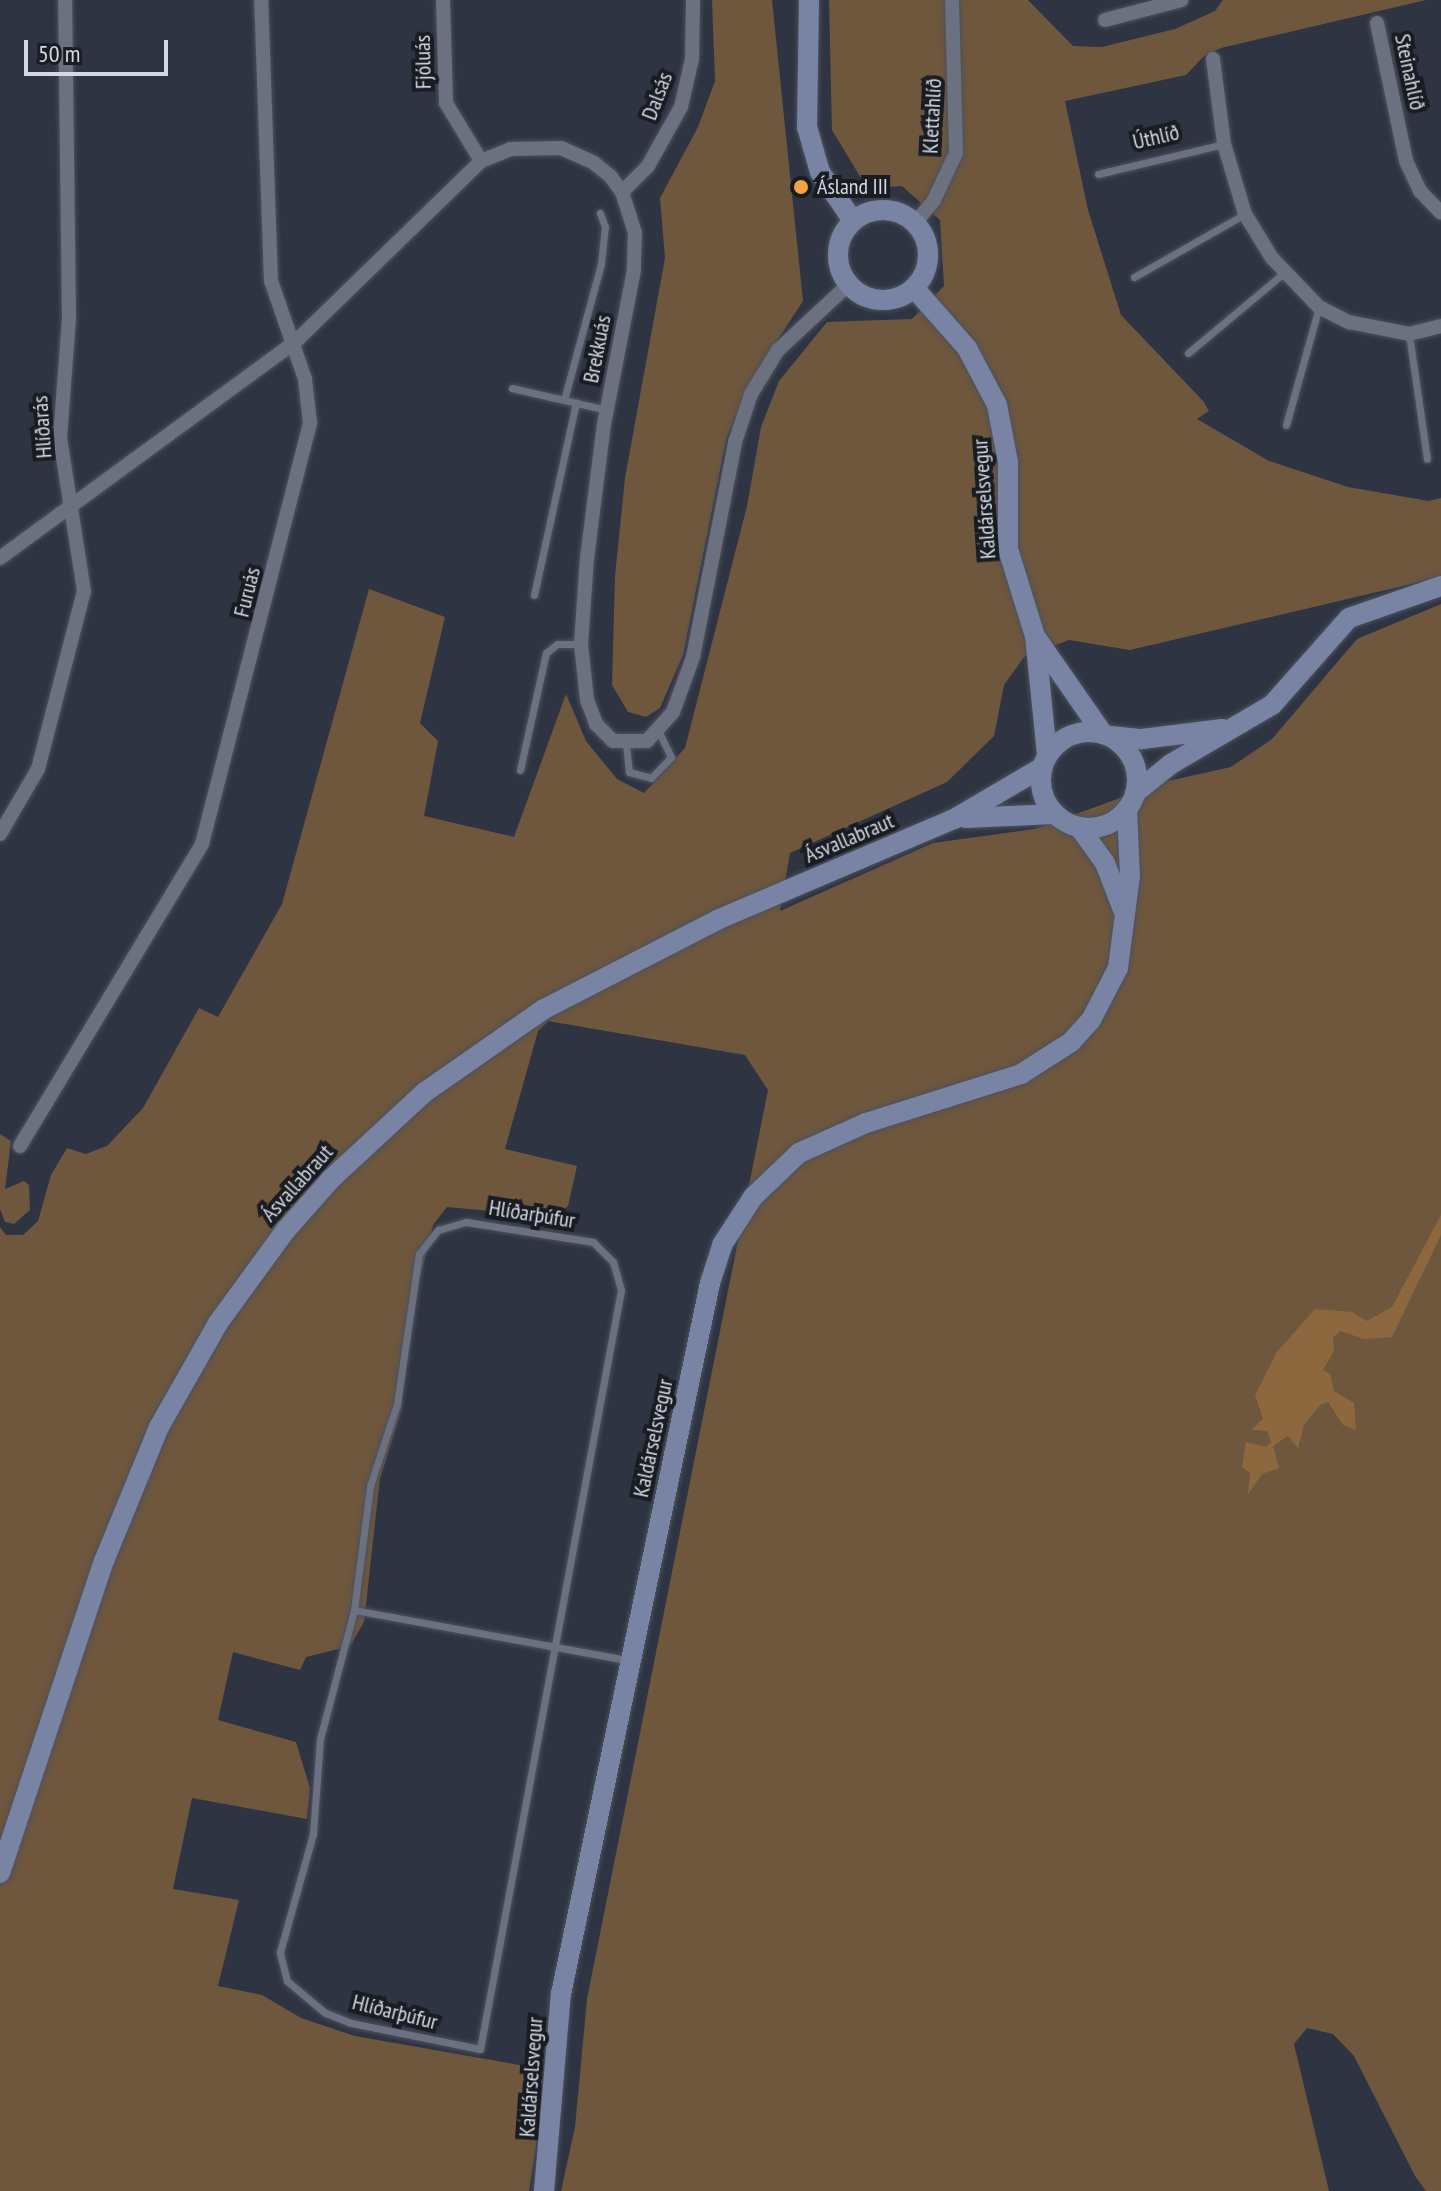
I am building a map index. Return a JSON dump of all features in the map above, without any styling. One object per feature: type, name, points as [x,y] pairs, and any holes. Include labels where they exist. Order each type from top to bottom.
[{"type":"main road","points":[[809,0],[809,138],[820,172],[853,221]]},
{"type":"main road","points":[[885,210],[915,223],[928,256],[914,288],[880,301],[848,285],[837,252],[853,221],[885,210]]},
{"type":"main road","name":"Kaldárselsvegur","points":[[914,288],[967,348],[997,405],[1008,462],[1008,549],[1035,636],[1044,761]]},
{"type":"main road","points":[[1079,827],[1111,823],[1171,764],[1272,705],[1349,618],[1441,586]]},
{"type":"main road","name":"Kaldárselsvegur","points":[[1035,636],[1106,735]]},
{"type":"main road","points":[[1126,917],[1105,863],[1079,827],[1055,814],[1043,796],[1044,761],[1068,736],[1106,735],[1142,739],[1234,727]]},
{"type":"main road","points":[[1106,735],[1130,754],[1131,801]]},
{"type":"main road","name":"Ásvallabraut","points":[[0,1873],[104,1561],[159,1427],[218,1323],[332,1178],[425,1092],[544,1009],[717,920],[954,819],[1044,761]]},
{"type":"main road","name":"Kaldárselsvegur","points":[[544,2191],[561,1994],[710,1283],[736,1220],[774,1172],[830,1136],[1045,1063],[1071,1042],[1109,991],[1118,968],[1126,917],[1131,801]]},
{"type":"main road","name":"Ásvallabraut","points":[[954,819],[1055,814]]},
{"type":"street","name":"Hlíðarás","points":[[0,834],[38,769],[84,591],[60,438],[69,319],[65,0]]},
{"type":"street","name":"Furuás","points":[[20,1146],[186,874],[210,821],[310,423],[309,394],[295,342],[271,281],[261,0]]},
{"type":"street","name":"Fjóluás","points":[[443,0],[446,103],[481,161]]},
{"type":"street","name":"Dalsás","points":[[622,192],[648,166],[681,107],[692,59],[693,0]]},
{"type":"street","name":"Klettahlíð","points":[[915,223],[941,189],[956,153],[952,0]]},
{"type":"street","points":[[1105,20],[1181,0]]},
{"type":"street","name":"Steinahlíð","points":[[1377,23],[1406,161],[1420,191],[1441,213]]},
{"type":"street","points":[[1213,59],[1224,144],[1245,214],[1286,271],[1319,307],[1375,331],[1409,334],[1441,326]]},
{"type":"street","name":"Brekkuás","points":[[0,558],[72,502],[295,342],[481,161],[510,149],[561,148],[594,163],[622,192],[635,233],[635,262],[607,410],[587,558],[581,644],[590,712],[602,733],[626,744]]},
{"type":"street","points":[[626,744],[647,741],[659,732],[681,696],[693,657],[735,442],[751,394],[778,350],[848,285]]},
{"type":"lane","name":"Úthlíð","points":[[1098,174],[1224,144]]},
{"type":"lane","points":[[564,400],[601,264],[605,227],[600,213]]},
{"type":"lane","points":[[1134,277],[1245,214]]},
{"type":"lane","points":[[1188,353],[1286,271]]},
{"type":"lane","points":[[1286,425],[1319,307]]},
{"type":"lane","points":[[1409,334],[1427,459]]},
{"type":"lane","points":[[512,388],[607,410]]},
{"type":"lane","points":[[534,595],[576,403]]},
{"type":"lane","points":[[520,770],[546,653],[557,644],[581,644]]},
{"type":"lane","points":[[626,744],[629,772],[651,778],[671,757],[659,732]]},
{"type":"lane","name":"Hlíðarþúfur","points":[[466,1222],[593,1242],[613,1262],[621,1290],[561,1598],[558,1649],[480,2049],[432,2041],[324,2012],[300,1996],[283,1968],[280,1952],[313,1834],[320,1739],[354,1610],[360,1541],[370,1486],[397,1404],[419,1254],[438,1230],[466,1222]]},
{"type":"lane","points":[[354,1610],[632,1661]]},
{"type":"shaded area","points":[[712,0],[772,0],[803,301],[747,387],[726,440],[683,655],[660,708],[646,717],[628,712],[612,685],[615,576],[625,478],[665,258],[660,198],[698,127],[715,81]]},
{"type":"shaded area","points":[[829,0],[1028,0],[1073,46],[1102,47],[1175,29],[1215,11],[1223,0],[1426,0],[1221,48],[1204,56],[1186,75],[1065,101],[1088,210],[1121,315],[1204,402],[1209,411],[1197,419],[1269,461],[1348,487],[1429,501],[1441,498],[1441,577],[1130,650],[1069,640],[1024,657],[1004,685],[994,736],[947,782],[790,853],[780,911],[933,843],[1035,829],[1164,782],[1231,767],[1272,739],[1357,639],[1441,604],[1441,2191],[1426,2191],[1415,2176],[1354,2056],[1333,2034],[1307,2028],[1294,2044],[1329,2191],[561,2191],[575,2127],[587,1999],[768,1090],[745,1055],[548,1021],[538,1031],[505,1149],[577,1166],[568,1206],[555,1217],[447,1207],[433,1225],[407,1331],[402,1408],[380,1478],[364,1622],[350,1646],[306,1657],[300,1670],[233,1652],[218,1720],[296,1742],[310,1788],[307,1819],[192,1798],[173,1889],[239,1900],[218,1986],[262,1995],[301,2018],[355,2036],[531,2067],[541,2078],[544,2094],[529,2191],[0,2191],[0,1227],[6,1235],[23,1235],[38,1221],[51,1175],[67,1148],[86,1154],[107,1146],[143,1108],[199,1008],[218,1017],[282,904],[369,589],[445,617],[420,723],[438,741],[424,816],[514,837],[566,694],[586,741],[617,779],[644,793],[685,748],[747,506],[761,427],[779,381],[827,322],[912,319],[944,286],[940,220],[902,186],[867,188],[832,130]]},
{"type":"shaded area","points":[[0,1134],[11,1141],[5,1189],[24,1181],[29,1185],[30,1210],[14,1224],[5,1222],[0,1209]]},
{"type":"shaded area","points":[[1441,1215],[1441,1235],[1392,1337],[1364,1339],[1340,1331],[1333,1338],[1334,1351],[1323,1370],[1330,1374],[1334,1391],[1354,1403],[1356,1430],[1343,1425],[1328,1402],[1320,1405],[1304,1425],[1298,1448],[1288,1436],[1273,1446],[1279,1468],[1262,1474],[1248,1494],[1250,1473],[1242,1467],[1246,1442],[1266,1447],[1271,1442],[1267,1431],[1251,1430],[1263,1419],[1255,1395],[1277,1352],[1315,1309],[1352,1312],[1367,1321],[1392,1307]]},
{"type":"place","name":"Ásland III","points":[[801,187]]}]
